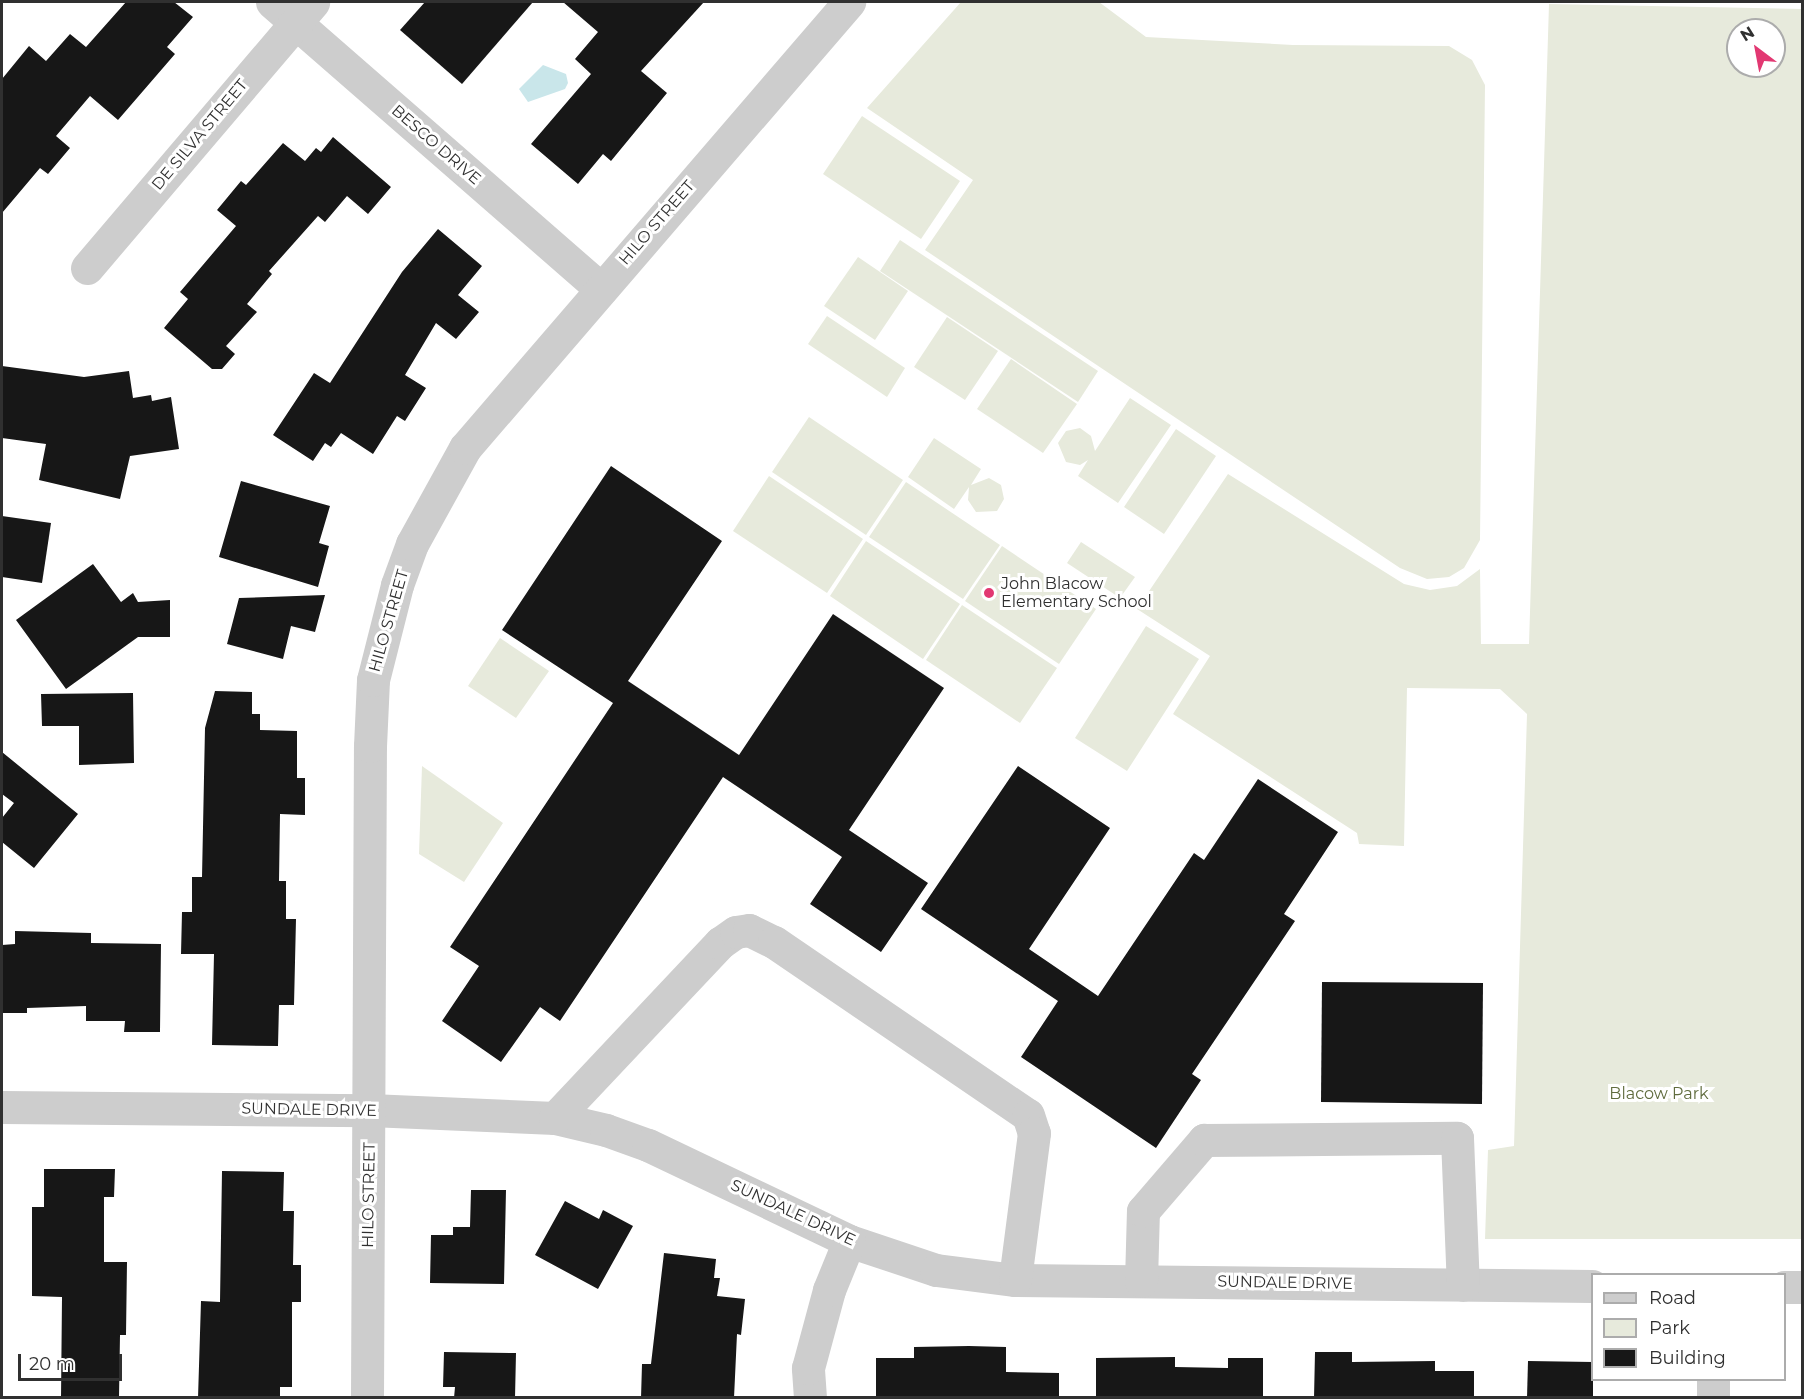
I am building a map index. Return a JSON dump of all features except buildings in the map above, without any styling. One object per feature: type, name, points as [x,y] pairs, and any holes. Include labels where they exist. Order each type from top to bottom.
[{"type":"street","name":"HILO STREET","points":[[367,1398],[373,680],[394,594],[412,544],[465,448],[849,2]]},
{"type":"street","name":"BESCO DRIVE","points":[[293,8],[601,289]]},
{"type":"street","name":"DE SILVA STREET","points":[[87,268],[293,8]]},
{"type":"street","points":[[555,1118],[720,943],[736,932],[749,930],[774,942],[1028,1115],[1034,1133],[1015,1280]]},
{"type":"street","name":"SUNDALE DRIVE","points":[[2,1107],[370,1110],[555,1118],[606,1130],[648,1145],[849,1241],[936,1270],[1015,1280],[1591,1286]]},
{"type":"street","points":[[1141,1281],[1143,1211],[1204,1140],[1457,1138],[1464,1285]]},
{"type":"street","points":[[810,1398],[808,1368],[829,1290],[849,1241]]},
{"type":"street","points":[[1786,1287],[1803,1287]]},
{"type":"street","points":[[1713,1381],[1713,1398]]},
{"type":"green space","points":[[961,2],[1099,2],[1146,37],[1293,45],[1449,46],[1472,60],[1485,85],[1480,540],[1464,568],[1449,577],[1427,579],[1400,568],[925,250],[973,180],[867,108]]},
{"type":"green space","name":"Blacow Park","points":[[1549,4],[1802,9],[1802,1239],[1485,1239],[1488,1150],[1514,1146],[1527,714],[1500,689],[1407,688],[1404,846],[1359,844],[1357,833],[1173,714],[1210,656],[1137,609],[1228,474],[1404,584],[1430,590],[1457,586],[1480,569],[1481,644],[1529,644]]},
{"type":"green space","points":[[862,116],[960,181],[921,239],[823,174]]},
{"type":"green space","points":[[900,240],[1098,371],[1078,402],[880,271]]},
{"type":"green space","points":[[858,257],[908,291],[875,340],[824,306]]},
{"type":"green space","points":[[827,316],[905,368],[887,397],[808,344]]},
{"type":"green space","points":[[947,317],[998,351],[965,400],[914,367]]},
{"type":"green space","points":[[1011,359],[1077,404],[1043,453],[977,409]]},
{"type":"green space","points":[[1130,398],[1171,425],[1118,503],[1078,476],[1088,460],[1080,465],[1066,462],[1058,443],[1066,431],[1080,428],[1091,436],[1095,451]]},
{"type":"green space","points":[[809,417],[903,480],[866,535],[772,472]]},
{"type":"green space","points":[[1176,429],[1216,456],[1164,534],[1124,507]]},
{"type":"green space","points":[[934,438],[981,469],[971,485],[989,478],[1001,485],[1004,499],[997,511],[976,512],[968,500],[969,487],[954,509],[908,477]]},
{"type":"green space","points":[[769,476],[863,539],[827,593],[733,531]]},
{"type":"green space","points":[[906,482],[1000,545],[963,599],[869,537]]},
{"type":"green space","points":[[866,541],[960,604],[923,659],[830,596]]},
{"type":"green space","points":[[1081,542],[1135,577],[1120,598],[1067,563]]},
{"type":"green space","points":[[1002,546],[1096,609],[1059,664],[965,601]]},
{"type":"green space","points":[[962,605],[1057,668],[1020,723],[926,660]]},
{"type":"green space","points":[[1146,626],[1199,659],[1127,771],[1075,738]]},
{"type":"green space","points":[[500,638],[549,671],[516,718],[468,686]]},
{"type":"green space","points":[[422,766],[503,823],[464,882],[419,854]]},
{"type":"water","points":[[543,65],[566,74],[568,83],[565,89],[528,102],[519,89]]},
{"type":"place","name":"John Blacow Elementary School","points":[[989,593]]}]
